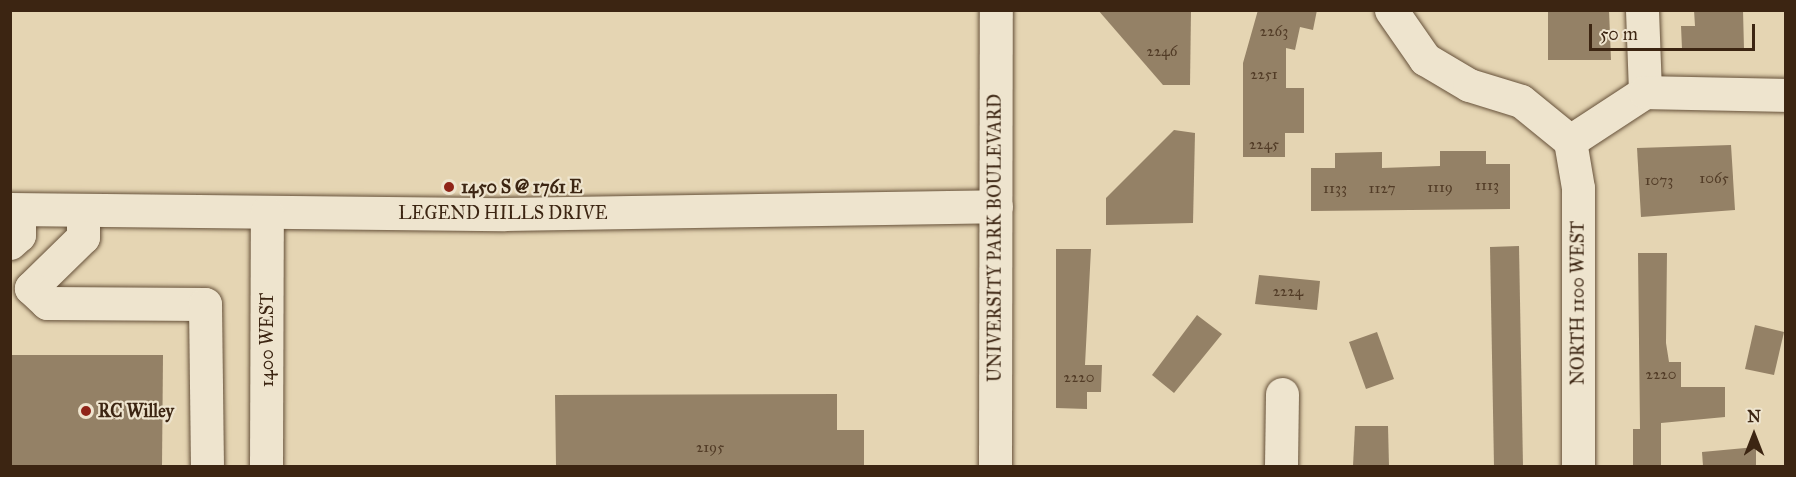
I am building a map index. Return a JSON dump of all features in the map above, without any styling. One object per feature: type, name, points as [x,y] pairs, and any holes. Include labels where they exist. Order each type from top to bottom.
[{"type":"street","name":"UNIVERSITY PARK BOULEVARD","points":[[995,466],[996,10]]},
{"type":"street","points":[[1391,10],[1425,58],[1469,85],[1521,101],[1570,141],[1645,92],[1785,95]]},
{"type":"street","points":[[1641,10],[1645,92]]},
{"type":"street","name":"NORTH 1100 WEST","points":[[1570,141],[1578,188],[1578,466]]},
{"type":"street","name":"LEGEND HILLS DRIVE","points":[[15,210],[267,213],[996,206]]},
{"type":"street","points":[[10,243],[18,235],[15,210]]},
{"type":"street","points":[[83,210],[83,237],[21,277],[47,303],[205,304],[207,466]]},
{"type":"street","name":"1400 WEST","points":[[267,213],[267,466]]},
{"type":"street","points":[[1281,466],[1282,394]]},
{"type":"building","points":[[1098,10],[1191,10],[1190,85],[1163,85]]},
{"type":"building","points":[[1258,10],[1317,10],[1313,30],[1300,27],[1295,50],[1286,48],[1286,88],[1304,88],[1304,133],[1285,133],[1285,157],[1243,157],[1243,63]]},
{"type":"building","points":[[1548,10],[1609,10],[1611,60],[1548,60]]},
{"type":"building","points":[[1694,10],[1743,10],[1744,49],[1682,49],[1681,26],[1695,26]]},
{"type":"building","points":[[1174,130],[1195,133],[1193,223],[1106,225],[1106,198]]},
{"type":"building","points":[[1731,145],[1735,210],[1641,217],[1637,148]]},
{"type":"building","points":[[1440,151],[1486,151],[1486,164],[1510,164],[1510,209],[1311,211],[1311,168],[1335,168],[1335,153],[1382,152],[1382,168],[1440,166]]},
{"type":"building","points":[[1519,246],[1523,466],[1494,466],[1490,247]]},
{"type":"building","points":[[1056,249],[1091,249],[1085,365],[1102,365],[1101,392],[1087,392],[1087,409],[1056,408]]},
{"type":"building","points":[[1638,253],[1667,253],[1666,343],[1669,362],[1681,362],[1681,387],[1725,387],[1725,417],[1661,423],[1661,466],[1633,466],[1633,429],[1640,429]]},
{"type":"building","points":[[1259,275],[1320,281],[1317,310],[1255,304]]},
{"type":"building","points":[[1197,315],[1222,334],[1174,393],[1152,375]]},
{"type":"building","points":[[1755,325],[1784,332],[1774,375],[1745,369]]},
{"type":"building","points":[[1377,332],[1394,379],[1366,389],[1349,342]]},
{"type":"building","name":"RC Willey","points":[[10,355],[163,355],[162,466],[10,466]]},
{"type":"building","points":[[837,394],[837,430],[864,430],[864,466],[556,466],[555,395]]},
{"type":"building","points":[[1355,426],[1388,426],[1389,466],[1353,466]]},
{"type":"building","points":[[1756,447],[1756,466],[1703,466],[1702,452]]},
{"type":"place","name":"1450 S @ 1761 E","points":[[449,187]]},
{"type":"place","name":"RC Willey","points":[[86,411]]}]
